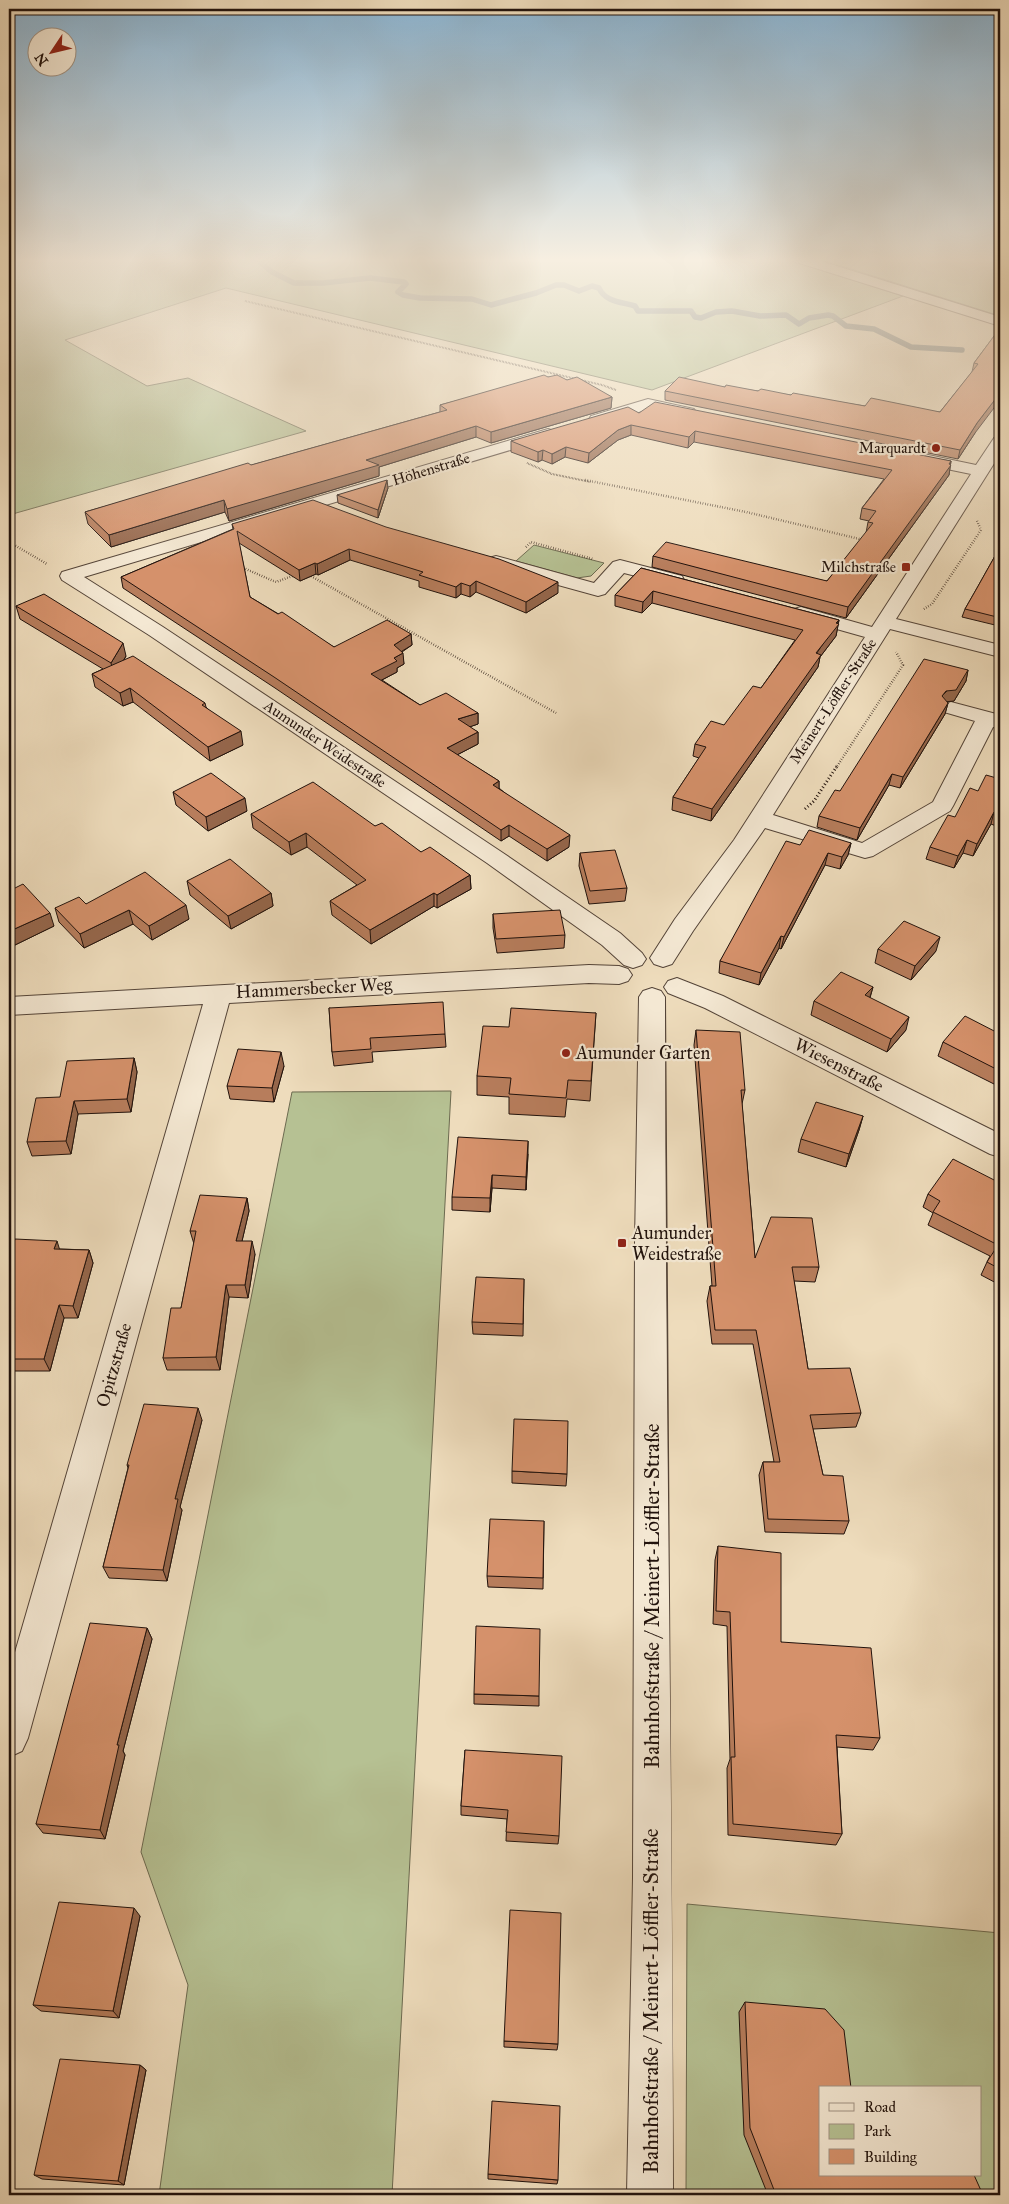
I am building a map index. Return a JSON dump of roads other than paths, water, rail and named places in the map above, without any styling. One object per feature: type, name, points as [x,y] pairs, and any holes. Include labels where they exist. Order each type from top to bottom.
[{"type":"street","points":[[582,424],[648,404],[707,416]]},
{"type":"street","name":"Höhenstraße","points":[[69,576],[563,430]]},
{"type":"street","name":"Meinert-Löffler-Straße","points":[[663,958],[889,627],[986,476],[1000,441]]},
{"type":"street","points":[[903,455],[986,476]]},
{"type":"street","points":[[315,503],[343,515]]},
{"type":"street","points":[[480,557],[598,590],[620,566],[696,586]]},
{"type":"street","name":"Aumunder Weidestraße","points":[[69,576],[156,631],[611,938],[626,967]]},
{"type":"street","points":[[782,608],[889,627],[1000,651]]},
{"type":"street","points":[[758,818],[784,828],[865,851],[942,806],[994,720],[951,708]]},
{"type":"street","points":[[647,956],[663,958],[677,968],[680,981],[664,992],[639,996],[622,984],[626,967],[647,956]]},
{"type":"street","name":"Hammersbecker Weg","points":[[9,1006],[589,974],[626,967]]},
{"type":"street","name":"Wiesenstraße","points":[[664,992],[714,1002],[1000,1146]]},
{"type":"street","name":"Bahnhofstraße / Meinert-Löffler-Straße","points":[[650,2195],[653,1878],[650,1244],[664,992]]},
{"type":"street","name":"Opitzstraße","points":[[9,1738],[219,993]]},
{"type":"place","name":"Marquardt","points":[[936,448]]},
{"type":"place","name":"Milchstraße","points":[[906,567]]},
{"type":"place","name":"Aumunder Garten","points":[[566,1053]]},
{"type":"place","name":"Aumunder Weidestraße","points":[[622,1243]]}]
